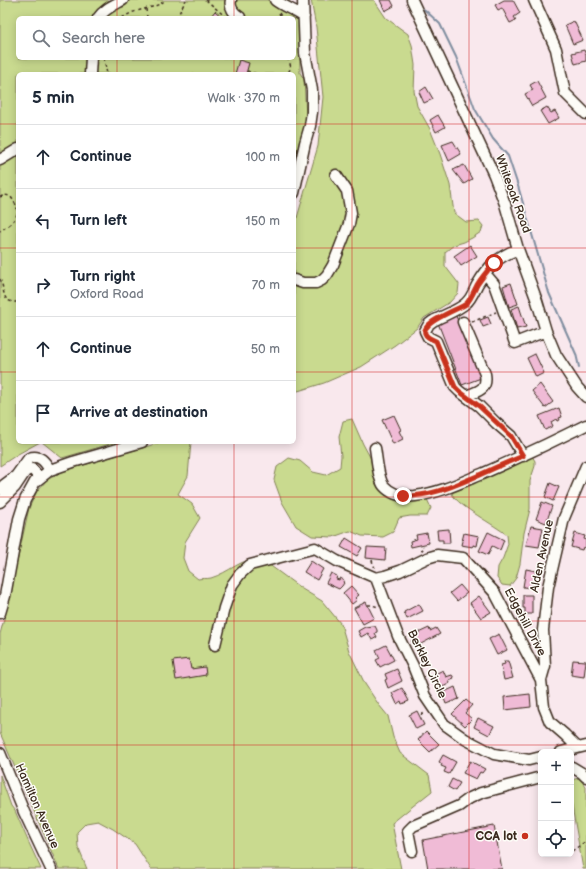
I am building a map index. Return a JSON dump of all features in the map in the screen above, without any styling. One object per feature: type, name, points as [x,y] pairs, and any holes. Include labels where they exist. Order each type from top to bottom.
[{"type":"street","points":[[100,16],[108,8],[123,0]]},
{"type":"street","points":[[231,0],[230,3],[232,9],[238,16]]},
{"type":"street","points":[[275,0],[299,13],[304,18]]},
{"type":"street","points":[[296,184],[312,112],[312,90],[306,53],[302,0]]},
{"type":"street","name":"Whiteoak Road","points":[[412,0],[494,175],[505,204],[518,249],[546,331],[556,355],[586,397]]},
{"type":"street","points":[[534,0],[556,49],[565,93],[586,114]]},
{"type":"street","points":[[90,72],[91,60]]},
{"type":"street","points":[[0,160],[16,150]]},
{"type":"street","points":[[296,281],[303,283],[316,283],[327,275],[333,265],[349,224],[351,213],[347,191],[336,174]]},
{"type":"street","points":[[518,249],[507,253],[497,260],[484,274],[466,303],[433,321],[429,324],[426,331],[428,337],[436,341],[455,387],[511,436],[523,456]]},
{"type":"street","points":[[484,274],[494,284],[515,342],[546,331]]},
{"type":"street","points":[[464,324],[486,379],[482,389],[466,396]]},
{"type":"street","points":[[375,448],[381,481],[384,486],[394,493],[403,496],[414,496],[450,488],[523,456],[586,425]]},
{"type":"street","points":[[0,613],[5,596],[19,518],[25,500],[35,482],[50,470],[135,444]]},
{"type":"street","points":[[0,502],[10,492],[29,458],[39,457],[45,461],[50,470]]},
{"type":"street","name":"Alden Avenue","points":[[541,680],[545,666],[543,630],[548,587],[564,518],[586,466]]},
{"type":"street","points":[[0,489],[4,485],[17,480],[28,470],[32,469],[40,478]]},
{"type":"street","points":[[215,645],[224,608],[232,585],[240,574],[250,565],[315,548],[337,561],[376,578]]},
{"type":"street","name":"Edgehill Drive","points":[[376,578],[400,571],[427,558],[438,556],[463,558],[495,593],[541,680]]},
{"type":"street","name":"Berkley Circle","points":[[376,578],[400,640],[413,666],[425,696],[444,724],[465,739],[494,754],[529,760],[538,758]]},
{"type":"street","points":[[541,680],[544,707],[550,722],[582,747]]},
{"type":"street","name":"Hamilton Avenue","points":[[0,753],[24,812],[51,869]]},
{"type":"street","points":[[574,768],[582,773],[586,778]]},
{"type":"street","points":[[412,851],[408,831],[413,826],[459,806],[470,798],[481,793],[538,778]]},
{"type":"path","points":[[126,16],[136,11],[155,6],[166,0]]},
{"type":"path","points":[[179,16],[186,0]]},
{"type":"path","points":[[206,0],[225,16]]},
{"type":"path","points":[[146,9],[147,16]]},
{"type":"path","points":[[104,60],[108,72]]},
{"type":"path","points":[[288,60],[291,66],[289,72]]},
{"type":"path","points":[[0,197],[5,195],[10,196],[16,206]]},
{"type":"path","points":[[0,231],[16,218]]},
{"type":"path","points":[[0,279],[6,300],[16,302]]},
{"type":"path","points":[[464,324],[503,310]]},
{"type":"path","points":[[368,605],[372,605],[376,608],[381,606]]},
{"type":"path","points":[[421,715],[427,712]]},
{"type":"path","points":[[574,850],[586,841]]},
{"type":"green space","points":[[0,0],[288,0],[299,9],[300,73],[304,79],[306,118],[296,160],[296,72],[16,72],[16,444],[36,444],[0,466]]},
{"type":"green space","points":[[311,0],[374,0],[386,18],[408,34],[412,45],[415,65],[414,91],[417,106],[430,129],[440,154],[450,185],[454,213],[466,222],[479,221],[483,226],[481,232],[464,242],[454,245],[445,252],[445,266],[459,284],[458,293],[450,302],[424,318],[417,328],[395,345],[361,367],[324,383],[298,391],[296,390],[296,221],[318,146],[323,97],[316,27]]},
{"type":"green space","points":[[352,419],[370,457],[377,485],[388,496],[397,499],[427,499],[431,508],[427,516],[410,516],[399,518],[393,532],[383,537],[362,536],[350,531],[333,537],[312,536],[296,526],[282,502],[274,480],[277,467],[289,458],[300,461],[313,472],[326,475],[340,467],[341,456],[339,437],[343,421]]},
{"type":"green space","points":[[44,444],[110,444],[62,458]]},
{"type":"green space","points":[[155,444],[191,444],[188,476],[178,494],[192,504],[200,518],[185,542],[183,558],[188,571],[198,579],[209,578],[217,576],[247,560],[260,558],[302,589],[322,601],[341,624],[349,651],[365,684],[388,716],[393,737],[400,753],[429,775],[432,791],[392,823],[401,869],[151,869],[135,844],[98,821],[86,823],[77,832],[78,847],[87,869],[59,869],[0,733],[0,634],[29,508],[37,491],[47,480],[63,471]]},
{"type":"green space","points":[[532,456],[535,461],[535,466],[530,481],[530,509],[524,533],[520,564],[516,578],[510,586],[502,585],[497,578],[498,567],[508,544],[507,535],[469,510],[452,494],[453,491]]},
{"type":"green space","points":[[0,775],[11,806],[15,811],[41,869],[0,869]]},
{"type":"green space","points":[[579,778],[586,787],[586,869],[583,869],[574,817],[574,779]]},
{"type":"building","points":[[380,0],[391,0],[394,6],[385,11]]},
{"type":"building","points":[[504,0],[513,0],[520,13],[514,17],[516,20],[510,23],[502,8],[498,10],[495,5]]},
{"type":"building","points":[[215,11],[221,16],[211,16]]},
{"type":"building","points":[[574,21],[583,40],[573,44],[565,25]]},
{"type":"building","points":[[584,50],[586,61],[575,64],[572,53]]},
{"type":"building","points":[[239,60],[249,63],[247,72],[236,72]]},
{"type":"building","points":[[537,81],[546,98],[532,106],[525,94],[533,90],[530,85]]},
{"type":"building","points":[[426,87],[433,99],[424,103],[419,92]]},
{"type":"building","points":[[547,107],[551,113],[555,111],[559,118],[548,124],[540,111]]},
{"type":"building","points":[[438,115],[445,127],[436,132],[430,120]]},
{"type":"building","points":[[453,141],[461,154],[449,161],[442,145]]},
{"type":"building","points":[[464,165],[472,179],[464,184],[453,170]]},
{"type":"building","points":[[470,245],[477,256],[461,266],[454,256]]},
{"type":"building","points":[[511,283],[518,304],[509,307],[503,286]]},
{"type":"building","points":[[519,306],[526,327],[517,329],[511,309]]},
{"type":"building","points":[[456,316],[481,378],[462,385],[438,323]]},
{"type":"building","points":[[488,317],[491,324],[483,327],[480,320]]},
{"type":"building","points":[[535,354],[544,373],[536,377],[527,358]]},
{"type":"building","points":[[540,384],[553,402],[545,408],[532,391]]},
{"type":"building","points":[[559,408],[562,417],[559,418],[560,420],[557,421],[556,419],[551,422],[553,426],[545,430],[539,416]]},
{"type":"building","points":[[394,415],[401,430],[399,431],[403,439],[393,444],[382,420]]},
{"type":"building","points":[[550,483],[559,487],[553,501],[545,497]]},
{"type":"building","points":[[542,502],[552,506],[546,523],[536,519]]},
{"type":"building","points":[[531,526],[543,528],[539,547],[526,545]]},
{"type":"building","points":[[449,529],[450,543],[443,543],[443,540],[438,540],[437,530]]},
{"type":"building","points":[[488,532],[504,540],[500,550],[492,546],[488,555],[479,551]]},
{"type":"building","points":[[427,533],[429,543],[411,547],[410,541],[417,539],[416,535]]},
{"type":"building","points":[[464,533],[479,536],[477,546],[473,545],[473,547],[461,545]]},
{"type":"building","points":[[575,533],[585,536],[584,539],[586,540],[586,548],[583,547],[582,550],[571,547]]},
{"type":"building","points":[[346,538],[362,548],[357,556],[341,547]]},
{"type":"building","points":[[367,547],[386,548],[385,560],[366,558]]},
{"type":"building","points":[[311,561],[323,569],[317,580],[304,572]]},
{"type":"building","points":[[526,569],[536,571],[533,588],[523,587]]},
{"type":"building","points":[[331,573],[337,576],[336,579],[339,580],[340,578],[344,580],[344,583],[339,589],[326,583]]},
{"type":"building","points":[[460,585],[467,593],[457,601],[450,593]]},
{"type":"building","points":[[351,586],[359,595],[355,598],[357,600],[352,604],[343,593]]},
{"type":"building","points":[[523,595],[532,595],[532,614],[525,614],[525,608],[523,608]]},
{"type":"building","points":[[479,596],[491,612],[481,618],[470,603]]},
{"type":"building","points":[[366,602],[374,618],[363,624],[354,608]]},
{"type":"building","points":[[419,604],[423,611],[407,619],[404,612]]},
{"type":"building","points":[[375,626],[377,632],[375,633],[377,637],[372,640],[368,633],[361,637],[358,631],[365,627]]},
{"type":"building","points":[[429,628],[430,631],[436,628],[440,634],[419,645],[414,635]]},
{"type":"building","points":[[499,634],[507,650],[497,655],[489,639]]},
{"type":"building","points":[[386,645],[394,660],[380,667],[376,660],[380,658],[376,650]]},
{"type":"building","points":[[189,659],[191,669],[205,667],[206,675],[176,680],[173,661]]},
{"type":"building","points":[[573,660],[586,661],[584,677],[571,675]]},
{"type":"building","points":[[504,661],[508,661],[513,678],[504,680],[501,665],[505,664]]},
{"type":"building","points":[[397,669],[402,681],[388,688],[385,680],[387,679],[385,674]]},
{"type":"building","points":[[443,670],[446,677],[452,675],[454,678],[449,680],[450,683],[443,687],[442,685],[439,686],[433,675]]},
{"type":"building","points":[[455,687],[459,699],[446,704],[442,693]]},
{"type":"building","points":[[402,688],[409,701],[402,704],[401,701],[397,704],[392,693]]},
{"type":"building","points":[[530,694],[531,707],[505,710],[504,697]]},
{"type":"building","points":[[466,700],[472,705],[465,713],[472,719],[465,726],[452,714]]},
{"type":"building","points":[[417,711],[424,725],[416,729],[409,715]]},
{"type":"building","points":[[478,718],[494,726],[489,735],[474,727]]},
{"type":"building","points":[[426,731],[439,744],[430,752],[418,740]]},
{"type":"building","points":[[443,755],[456,762],[449,774],[444,772],[446,768],[441,766],[442,764],[439,762]]},
{"type":"building","points":[[470,761],[485,769],[482,773],[480,772],[476,779],[463,773]]},
{"type":"building","points":[[452,779],[460,783],[455,791],[448,787]]},
{"type":"building","points":[[494,826],[502,869],[428,869],[423,840]]},
{"type":"waterway","points":[[420,8],[425,10],[440,24],[456,57],[475,109],[493,139],[508,156],[549,293],[576,354],[579,367]]},
{"type":"place","name":"CCA lot","points":[[525,836]]},
{"type":"route","points":[[403,496],[427,494],[450,488],[523,456],[511,436],[479,406],[455,387],[436,341],[428,337],[426,334],[429,324],[466,303],[494,263]]}]
